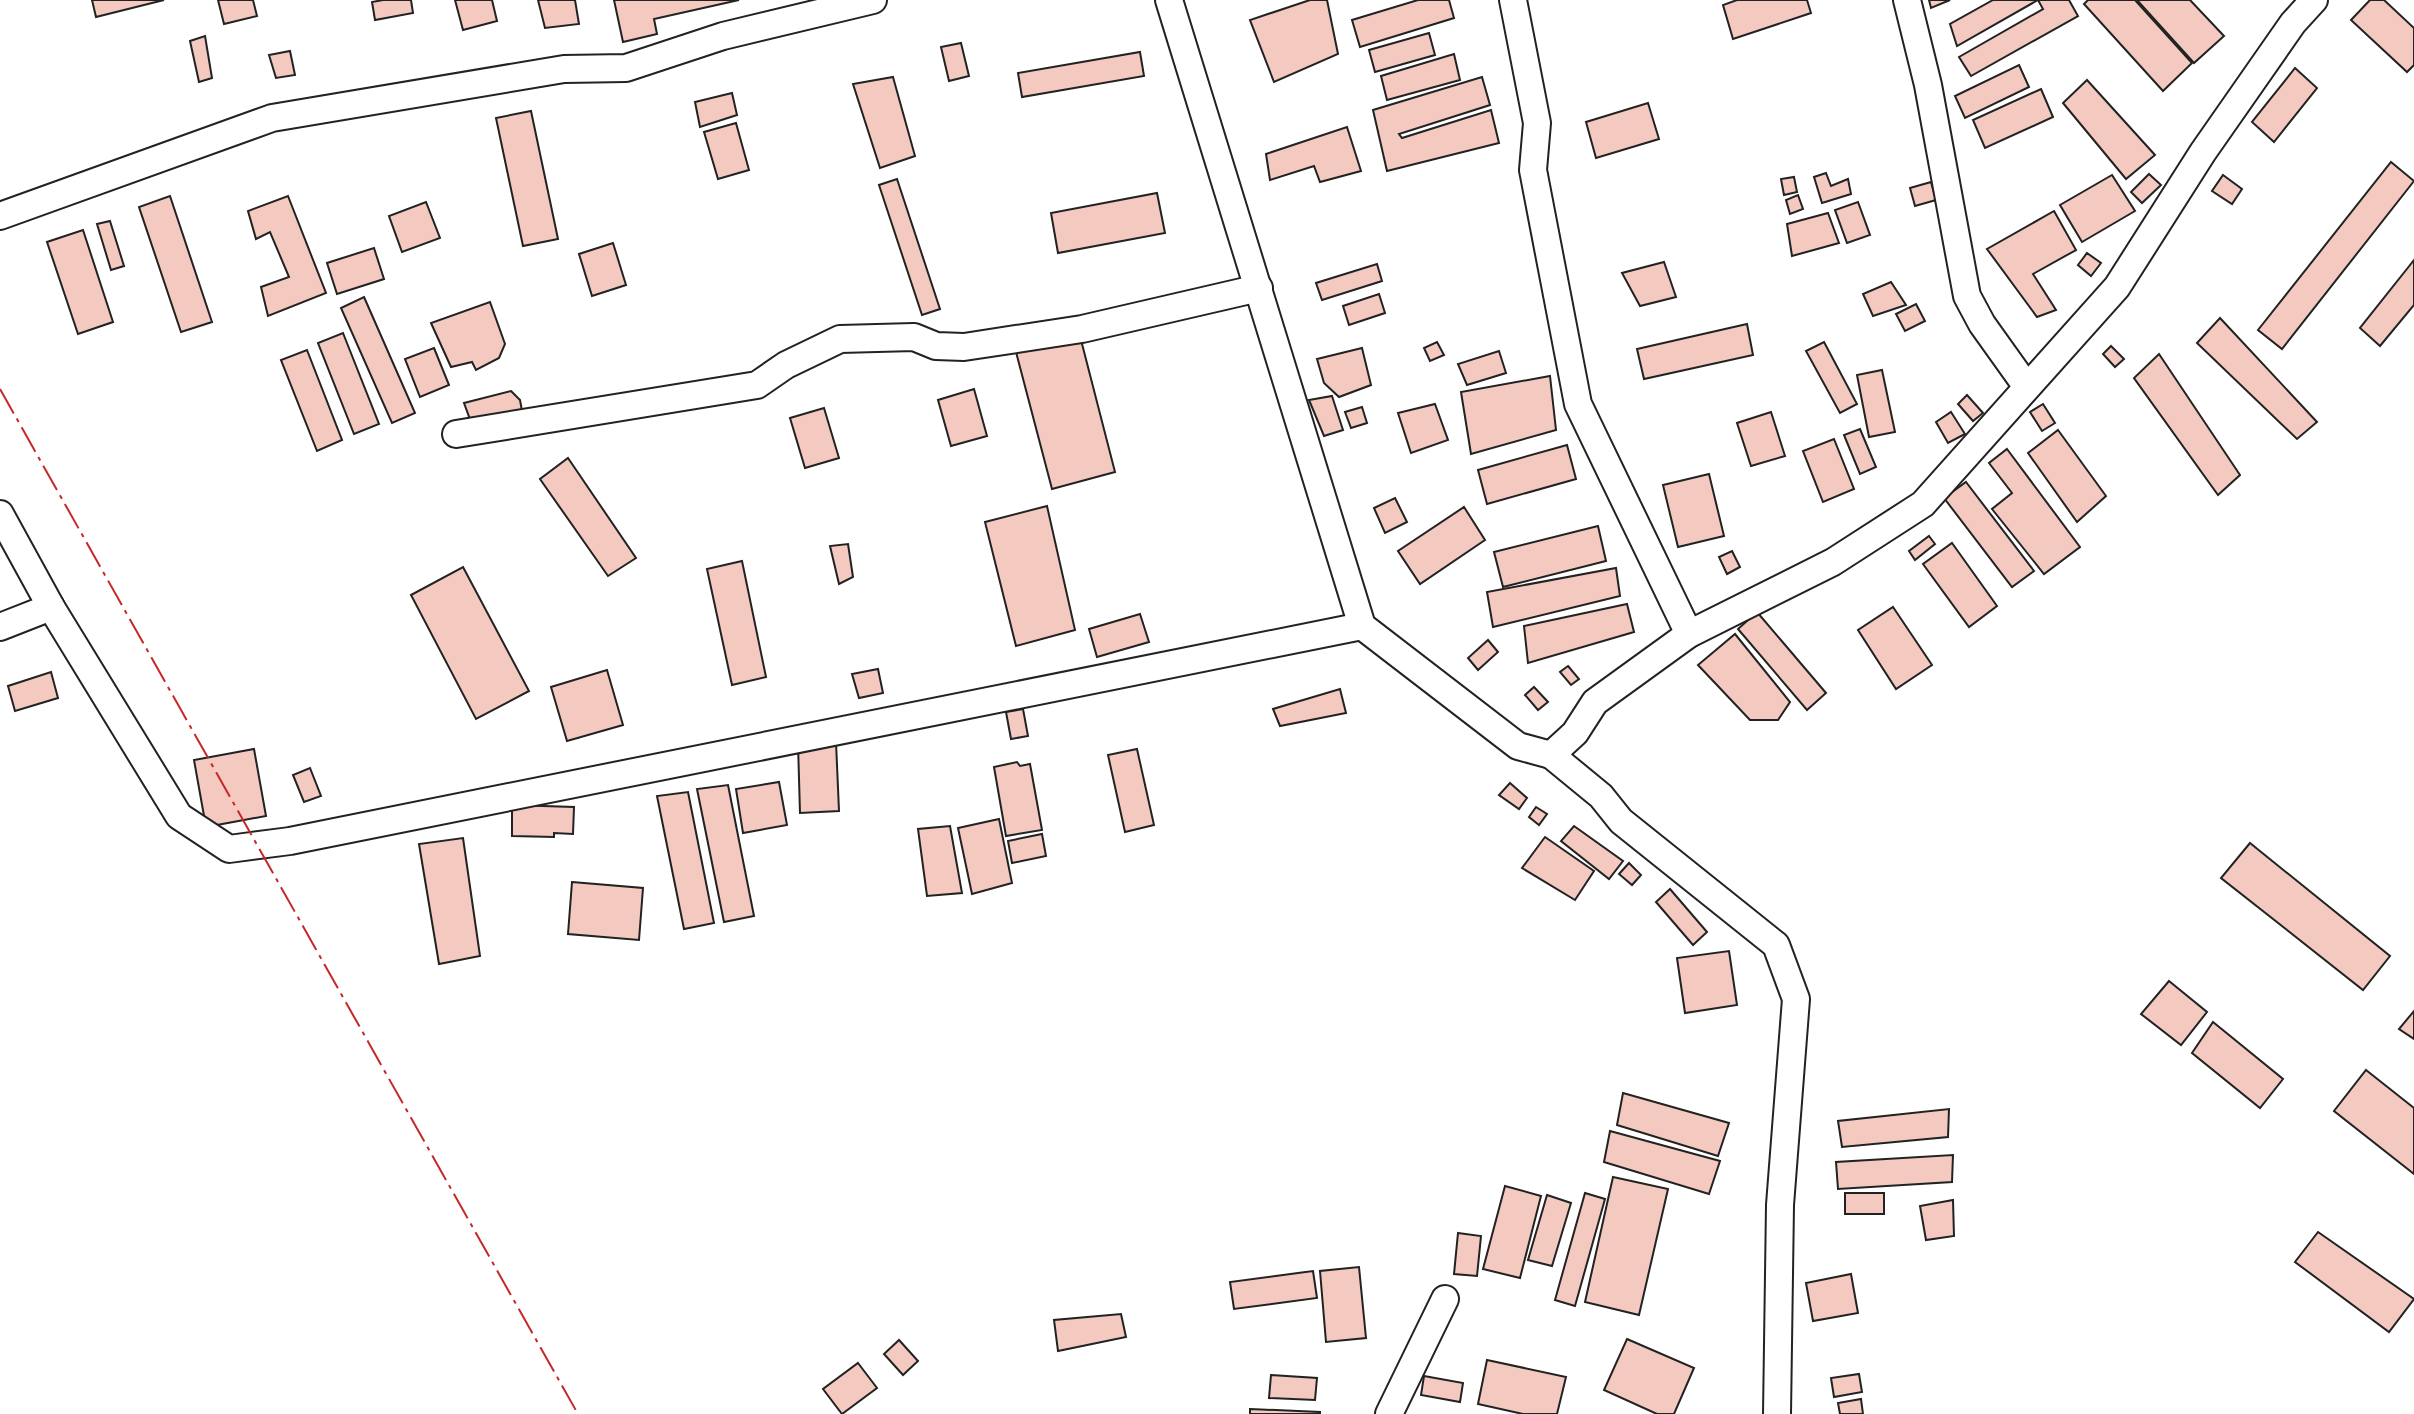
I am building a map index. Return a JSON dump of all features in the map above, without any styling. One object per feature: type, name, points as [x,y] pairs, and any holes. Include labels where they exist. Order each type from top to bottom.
[{"type":"street","points":[[0,216],[272,118],[564,69],[626,68],[806,7],[873,0]]},
{"type":"street","points":[[1169,0],[1362,626],[1518,746],[1551,755],[1601,796],[1621,821],[1776,945],[1796,999],[1780,1205],[1777,1414]]},
{"type":"street","points":[[1513,0],[1537,123],[1533,170],[1578,404],[1689,634]]},
{"type":"street","points":[[1907,0],[1928,85],[1967,296],[1982,324],[2027,387]]},
{"type":"street","points":[[2281,0],[2293,23]]},
{"type":"street","points":[[1551,755],[1575,733],[1595,702],[1689,634],[1833,562],[1923,504],[2117,287],[2203,152],[2293,23],[2314,0]]},
{"type":"street","points":[[456,434],[757,385],[786,365],[840,339],[914,337],[936,346],[964,347],[1082,329],[1259,288]]},
{"type":"street","points":[[0,514],[51,607],[179,816],[229,849],[290,841],[1362,626]]},
{"type":"street","points":[[0,627],[51,607]]},
{"type":"street","points":[[1389,1414],[1445,1299]]},
{"type":"building","points":[[92,0],[164,0],[96,17]]},
{"type":"building","points":[[218,0],[253,0],[257,16],[224,24]]},
{"type":"building","points":[[411,0],[413,13],[375,20],[372,2]]},
{"type":"building","points":[[455,0],[492,0],[497,21],[463,30]]},
{"type":"building","points":[[538,0],[575,0],[579,24],[545,28]]},
{"type":"building","points":[[614,0],[739,0],[654,19],[657,34],[623,42]]},
{"type":"building","points":[[1310,0],[1327,0],[1338,54],[1274,82],[1250,20]]},
{"type":"building","points":[[1418,0],[1449,0],[1454,18],[1360,47],[1352,20]]},
{"type":"building","points":[[1737,0],[1807,0],[1811,13],[1733,39],[1723,5]]},
{"type":"building","points":[[1929,0],[1950,0],[1931,8]]},
{"type":"building","points":[[1993,0],[2038,0],[1957,46],[1950,24]]},
{"type":"building","points":[[2038,0],[2069,0],[2078,16],[1971,76],[1959,57],[2043,9]]},
{"type":"building","points":[[2088,0],[2135,0],[2192,63],[2163,91],[2084,4]]},
{"type":"building","points":[[2137,0],[2190,0],[2224,36],[2194,63]]},
{"type":"building","points":[[2370,0],[2384,0],[2414,28],[2414,65],[2407,72],[2351,20]]},
{"type":"building","points":[[1429,33],[1435,55],[1375,72],[1369,50]]},
{"type":"building","points":[[205,36],[212,78],[199,82],[190,41]]},
{"type":"building","points":[[961,43],[969,76],[949,81],[941,47]]},
{"type":"building","points":[[290,51],[295,75],[276,78],[269,55]]},
{"type":"building","points":[[1140,52],[1144,76],[1022,97],[1018,73]]},
{"type":"building","points":[[1454,54],[1460,80],[1387,100],[1381,76]]},
{"type":"building","points":[[2019,65],[2029,87],[1965,118],[1955,96]]},
{"type":"building","points":[[2295,68],[2317,88],[2274,142],[2252,122]]},
{"type":"building","points":[[893,77],[915,156],[880,168],[853,84]]},
{"type":"building","points":[[1482,77],[1490,105],[1399,134],[1402,138],[1491,110],[1499,143],[1387,171],[1373,110]]},
{"type":"building","points":[[2087,80],[2155,155],[2126,179],[2063,103]]},
{"type":"building","points":[[2041,89],[2053,117],[1985,148],[1973,120]]},
{"type":"building","points":[[732,93],[737,115],[700,127],[695,102]]},
{"type":"building","points":[[1648,103],[1659,139],[1596,158],[1586,122]]},
{"type":"building","points":[[531,111],[558,239],[523,246],[496,118]]},
{"type":"building","points":[[736,123],[749,170],[718,179],[704,132]]},
{"type":"building","points":[[1347,127],[1361,171],[1320,182],[1314,166],[1270,180],[1266,154]]},
{"type":"building","points":[[2391,162],[2414,181],[2282,349],[2258,330]]},
{"type":"building","points":[[1826,173],[1831,186],[1848,179],[1851,194],[1822,203],[1814,177]]},
{"type":"building","points":[[2149,174],[2161,185],[2142,203],[2131,192]]},
{"type":"building","points":[[2112,175],[2135,211],[2082,242],[2060,205]]},
{"type":"building","points":[[2223,175],[2242,189],[2232,204],[2212,191]]},
{"type":"building","points":[[1794,177],[1797,192],[1784,195],[1781,179]]},
{"type":"building","points":[[897,179],[940,309],[922,315],[879,185]]},
{"type":"building","points":[[1931,182],[1936,200],[1915,206],[1910,188]]},
{"type":"building","points":[[1157,193],[1165,233],[1058,253],[1051,213]]},
{"type":"building","points":[[1798,195],[1803,209],[1790,214],[1786,200]]},
{"type":"building","points":[[170,196],[212,322],[181,332],[139,207]]},
{"type":"building","points":[[288,196],[326,293],[268,316],[261,287],[289,277],[270,232],[256,239],[248,211]]},
{"type":"building","points":[[426,202],[440,238],[402,252],[389,216]]},
{"type":"building","points":[[1858,202],[1870,235],[1847,243],[1835,210]]},
{"type":"building","points":[[2054,211],[2076,250],[2033,274],[2056,310],[2037,317],[1987,249]]},
{"type":"building","points":[[1828,213],[1839,243],[1792,256],[1787,224]]},
{"type":"building","points":[[110,221],[124,266],[111,270],[97,224]]},
{"type":"building","points":[[83,230],[113,322],[78,334],[47,242]]},
{"type":"building","points":[[613,243],[626,285],[592,296],[579,254]]},
{"type":"building","points":[[374,248],[384,279],[337,294],[327,263]]},
{"type":"building","points":[[2087,253],[2101,263],[2091,276],[2078,265]]},
{"type":"building","points":[[2414,260],[2414,305],[2380,346],[2360,328]]},
{"type":"building","points":[[1664,262],[1676,297],[1640,306],[1622,273]]},
{"type":"building","points":[[1377,264],[1382,281],[1322,300],[1316,283]]},
{"type":"building","points":[[1891,282],[1906,305],[1873,316],[1863,294]]},
{"type":"building","points":[[1379,294],[1385,313],[1349,325],[1343,306]]},
{"type":"building","points":[[364,297],[415,413],[392,423],[341,308]]},
{"type":"building","points":[[490,302],[505,344],[499,358],[476,370],[472,362],[451,367],[431,323]]},
{"type":"building","points":[[1916,304],[1925,321],[1905,331],[1896,314]]},
{"type":"building","points":[[2220,318],[2317,422],[2297,439],[2197,343]]},
{"type":"building","points":[[1747,324],[1753,355],[1644,379],[1637,349]]},
{"type":"building","points":[[343,333],[379,424],[354,434],[318,343]]},
{"type":"building","points":[[1080,336],[1115,472],[1052,489],[1016,352]]},
{"type":"building","points":[[1437,342],[1444,355],[1430,361],[1424,348]]},
{"type":"building","points":[[1824,342],[1857,404],[1840,413],[1806,351]]},
{"type":"building","points":[[2111,346],[2124,359],[2115,367],[2103,354]]},
{"type":"building","points":[[434,348],[449,385],[420,397],[405,359]]},
{"type":"building","points":[[1362,348],[1371,385],[1339,397],[1324,383],[1317,359]]},
{"type":"building","points":[[307,350],[342,440],[317,451],[281,360]]},
{"type":"building","points":[[1499,351],[1506,373],[1467,385],[1458,364]]},
{"type":"building","points":[[2159,354],[2240,475],[2218,495],[2134,378]]},
{"type":"building","points":[[1882,370],[1895,432],[1869,437],[1857,375]]},
{"type":"building","points":[[1550,376],[1556,430],[1471,454],[1461,392]]},
{"type":"building","points":[[974,389],[987,436],[951,446],[938,400]]},
{"type":"building","points":[[511,391],[520,400],[522,411],[471,422],[464,403]]},
{"type":"building","points":[[1967,395],[1983,413],[1973,421],[1958,404]]},
{"type":"building","points":[[1332,396],[1343,430],[1324,436],[1309,400]]},
{"type":"building","points":[[1435,404],[1448,440],[1411,453],[1398,413]]},
{"type":"building","points":[[2043,404],[2055,423],[2042,431],[2030,412]]},
{"type":"building","points":[[1362,407],[1367,423],[1351,428],[1345,412]]},
{"type":"building","points":[[824,408],[839,458],[805,468],[790,418]]},
{"type":"building","points":[[1771,412],[1785,456],[1751,466],[1737,423]]},
{"type":"building","points":[[1951,412],[1965,434],[1948,443],[1936,422]]},
{"type":"building","points":[[1860,429],[1876,467],[1860,474],[1844,435]]},
{"type":"building","points":[[2058,430],[2106,496],[2077,522],[2028,453]]},
{"type":"building","points":[[1834,439],[1854,489],[1823,502],[1803,451]]},
{"type":"building","points":[[1567,445],[1576,479],[1487,504],[1478,470]]},
{"type":"building","points":[[2007,449],[2080,547],[2044,574],[1992,509],[2012,493],[1989,463]]},
{"type":"building","points":[[568,458],[636,558],[608,576],[540,479]]},
{"type":"building","points":[[1709,474],[1724,536],[1678,547],[1663,485]]},
{"type":"building","points":[[1966,482],[2034,571],[2012,587],[1944,498]]},
{"type":"building","points":[[1395,498],[1407,522],[1385,533],[1374,508]]},
{"type":"building","points":[[1047,506],[1075,630],[1016,646],[985,522]]},
{"type":"building","points":[[1464,507],[1485,540],[1420,584],[1398,551]]},
{"type":"building","points":[[1598,526],[1606,561],[1503,587],[1494,552]]},
{"type":"building","points":[[1929,536],[1935,544],[1915,560],[1909,551]]},
{"type":"building","points":[[1952,543],[1997,606],[1969,627],[1923,564]]},
{"type":"building","points":[[848,544],[853,577],[839,584],[830,546]]},
{"type":"building","points":[[1732,551],[1740,567],[1727,574],[1719,557]]},
{"type":"building","points":[[742,561],[766,677],[732,685],[707,569]]},
{"type":"building","points":[[463,567],[529,691],[476,719],[411,595]]},
{"type":"building","points":[[1616,568],[1620,596],[1493,627],[1487,592]]},
{"type":"building","points":[[1627,604],[1634,632],[1528,663],[1524,626]]},
{"type":"building","points":[[1893,607],[1932,665],[1896,689],[1858,630]]},
{"type":"building","points":[[1757,612],[1826,693],[1807,710],[1738,629]]},
{"type":"building","points":[[1140,614],[1149,642],[1097,657],[1089,629]]},
{"type":"building","points":[[1735,634],[1790,702],[1778,720],[1750,720],[1698,665]]},
{"type":"building","points":[[1488,640],[1498,652],[1478,670],[1468,658]]},
{"type":"building","points":[[1568,666],[1579,679],[1571,685],[1560,672]]},
{"type":"building","points":[[878,669],[883,693],[859,698],[852,674]]},
{"type":"building","points":[[607,670],[623,725],[567,741],[551,687]]},
{"type":"building","points":[[51,672],[58,698],[15,711],[8,686]]},
{"type":"building","points":[[1534,687],[1548,702],[1538,710],[1525,695]]},
{"type":"building","points":[[1340,689],[1346,713],[1280,726],[1273,709]]},
{"type":"building","points":[[1023,709],[1028,736],[1011,739],[1006,712]]},
{"type":"building","points":[[836,742],[839,811],[800,813],[798,744]]},
{"type":"building","points":[[254,749],[266,816],[206,827],[194,760]]},
{"type":"building","points":[[1137,749],[1154,825],[1125,832],[1108,755]]},
{"type":"building","points":[[1017,762],[1020,766],[1030,764],[1042,830],[1006,836],[994,767]]},
{"type":"building","points":[[310,768],[321,796],[304,802],[293,775]]},
{"type":"building","points":[[779,782],[787,825],[743,833],[736,789]]},
{"type":"building","points":[[1510,783],[1527,798],[1519,809],[1499,795]]},
{"type":"building","points":[[728,785],[754,916],[724,922],[697,789]]},
{"type":"building","points":[[688,792],[714,923],[684,929],[657,796]]},
{"type":"building","points":[[512,805],[574,807],[573,834],[512,836]]},
{"type":"building","points":[[1536,807],[1547,814],[1539,825],[1529,817]]},
{"type":"building","points":[[999,819],[1012,883],[972,894],[958,828]]},
{"type":"building","points":[[950,826],[962,893],[927,896],[918,829]]},
{"type":"building","points":[[1574,826],[1623,861],[1609,879],[1561,841]]},
{"type":"building","points":[[1042,834],[1046,856],[1012,863],[1008,841]]},
{"type":"building","points":[[1545,837],[1594,871],[1575,900],[1522,868]]},
{"type":"building","points":[[463,838],[480,956],[439,964],[419,844]]},
{"type":"building","points":[[2250,843],[2390,956],[2363,990],[2221,878]]},
{"type":"building","points":[[1629,863],[1641,875],[1632,885],[1619,874]]},
{"type":"building","points":[[572,882],[643,888],[639,940],[568,934]]},
{"type":"building","points":[[1670,889],[1707,932],[1693,945],[1656,902]]},
{"type":"building","points":[[1729,951],[1737,1005],[1685,1013],[1677,958]]},
{"type":"building","points":[[2169,981],[2207,1012],[2181,1045],[2141,1014]]},
{"type":"building","points":[[2414,1011],[2414,1039],[2399,1029]]},
{"type":"building","points":[[2213,1022],[2283,1079],[2260,1108],[2192,1053]]},
{"type":"building","points":[[2366,1070],[2414,1108],[2414,1174],[2334,1111]]},
{"type":"building","points":[[1623,1093],[1729,1123],[1718,1156],[1617,1125]]},
{"type":"building","points":[[1949,1109],[1948,1137],[1842,1147],[1838,1121]]},
{"type":"building","points":[[1610,1131],[1720,1161],[1709,1194],[1604,1162]]},
{"type":"building","points":[[1953,1155],[1952,1182],[1838,1189],[1836,1162]]},
{"type":"building","points":[[1613,1177],[1668,1189],[1639,1315],[1585,1302]]},
{"type":"building","points":[[1505,1186],[1541,1196],[1520,1278],[1483,1269]]},
{"type":"building","points":[[1585,1193],[1605,1199],[1575,1306],[1555,1300]]},
{"type":"building","points":[[1845,1193],[1884,1193],[1884,1214],[1845,1214]]},
{"type":"building","points":[[1547,1195],[1571,1203],[1552,1266],[1528,1260]]},
{"type":"building","points":[[1953,1200],[1954,1236],[1926,1240],[1920,1206]]},
{"type":"building","points":[[2318,1232],[2414,1299],[2389,1332],[2295,1262]]},
{"type":"building","points":[[1458,1233],[1481,1236],[1477,1276],[1454,1274]]},
{"type":"building","points":[[1359,1267],[1366,1338],[1326,1342],[1320,1271]]},
{"type":"building","points":[[1313,1271],[1317,1298],[1234,1309],[1230,1282]]},
{"type":"building","points":[[1851,1274],[1858,1313],[1813,1321],[1806,1283]]},
{"type":"building","points":[[1121,1314],[1126,1337],[1058,1351],[1054,1320]]},
{"type":"building","points":[[1627,1339],[1694,1368],[1674,1414],[1657,1414],[1604,1390]]},
{"type":"building","points":[[899,1340],[918,1361],[903,1375],[884,1354]]},
{"type":"building","points":[[1487,1360],[1566,1377],[1557,1414],[1523,1414],[1478,1404]]},
{"type":"building","points":[[858,1363],[877,1388],[842,1414],[823,1389]]},
{"type":"building","points":[[1859,1374],[1862,1392],[1834,1397],[1831,1378]]},
{"type":"building","points":[[1271,1375],[1317,1378],[1315,1400],[1269,1398]]},
{"type":"building","points":[[1424,1376],[1463,1383],[1460,1402],[1421,1395]]},
{"type":"building","points":[[1861,1399],[1863,1414],[1840,1414],[1838,1403]]},
{"type":"building","points":[[1250,1409],[1320,1412],[1320,1414],[1250,1414]]},
{"type":"power","points":[[0,389],[578,1414]]}]
